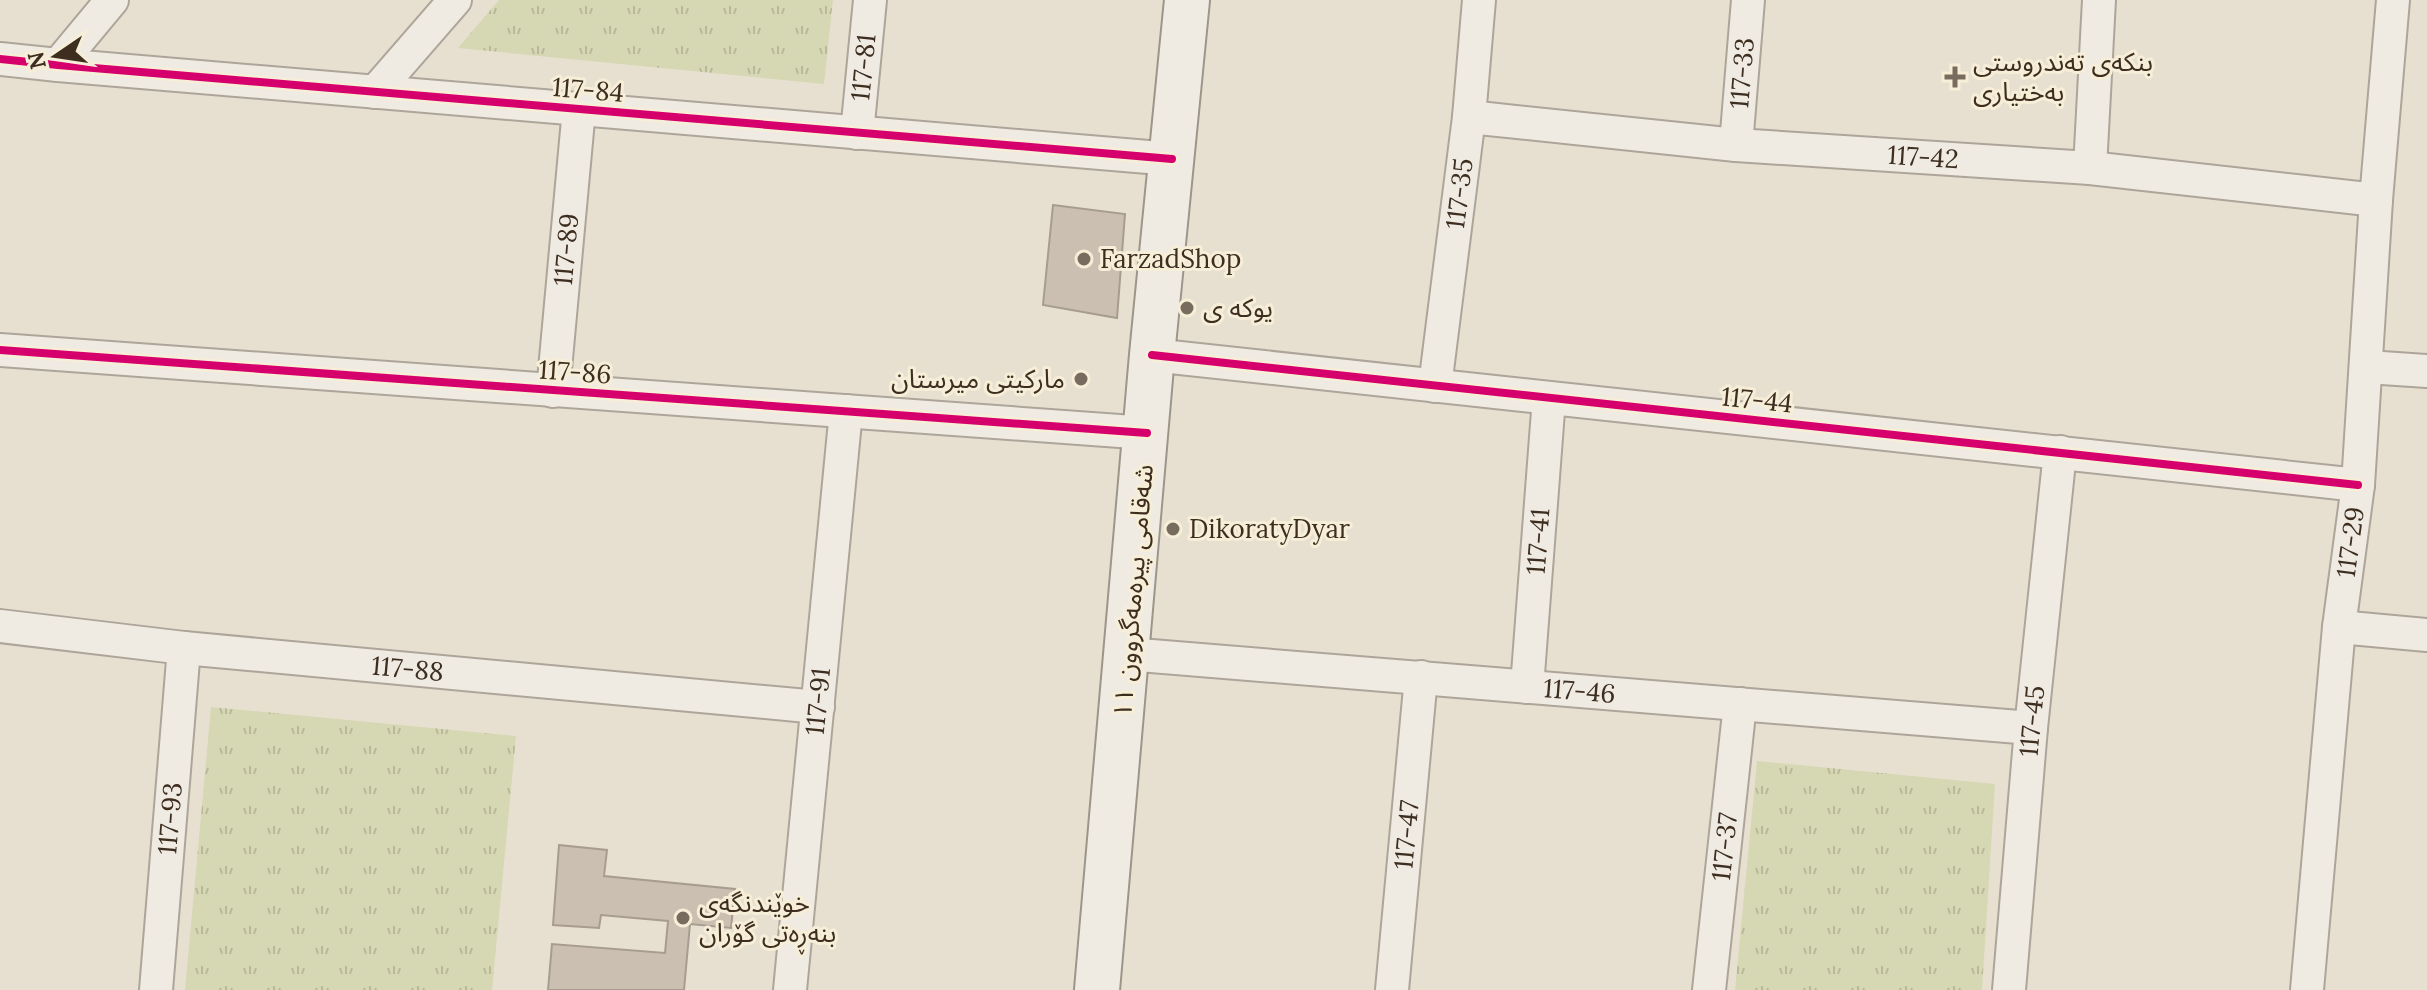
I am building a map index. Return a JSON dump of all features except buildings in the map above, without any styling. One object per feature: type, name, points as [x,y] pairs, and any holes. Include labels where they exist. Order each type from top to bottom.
[{"type":"street","points":[[58,65],[112,0]]},
{"type":"street","points":[[375,92],[455,0]]},
{"type":"street","name":"117-81","points":[[857,133],[870,0]]},
{"type":"street","name":"شەقامی پیرەمەگروون ١١","points":[[1097,990],[1152,355],[1187,0]]},
{"type":"street","name":"117-35","points":[[1435,386],[1469,117],[1479,0]]},
{"type":"street","name":"117-33","points":[[1736,145],[1748,0]]},
{"type":"street","points":[[2090,168],[2099,0]]},
{"type":"street","name":"117-29","points":[[2307,990],[2339,627],[2358,485],[2376,200],[2393,0]]},
{"type":"street","name":"117-84","points":[[0,59],[1172,159]]},
{"type":"street","name":"117-89","points":[[553,391],[579,109]]},
{"type":"street","name":"117-42","points":[[1469,117],[1736,145],[2090,168],[2376,200]]},
{"type":"street","name":"117-86","points":[[0,350],[1147,433]]},
{"type":"street","name":"117-44","points":[[1152,355],[2358,485]]},
{"type":"street","points":[[2367,367],[2427,371]]},
{"type":"street","name":"117-41","points":[[1527,687],[1549,398]]},
{"type":"street","name":"117-91","points":[[790,990],[846,411]]},
{"type":"street","name":"117-45","points":[[2009,990],[2031,728],[2060,452]]},
{"type":"street","name":"117-88","points":[[0,626],[184,648],[818,707]]},
{"type":"street","points":[[2339,627],[2427,635]]},
{"type":"street","name":"117-93","points":[[156,990],[184,648]]},
{"type":"street","name":"117-46","points":[[1127,654],[2031,728]]},
{"type":"street","name":"117-47","points":[[1392,990],[1421,677]]},
{"type":"street","name":"117-37","points":[[1709,990],[1740,704]]},
{"type":"green space","points":[[499,0],[833,0],[824,84],[458,48]]},
{"type":"green space","points":[[211,707],[516,736],[492,990],[185,990]]},
{"type":"green space","points":[[1757,761],[1995,784],[1982,990],[1735,990]]},
{"type":"cycle path","points":[[0,59],[1172,159]]},
{"type":"cycle path","points":[[0,350],[1147,433]]},
{"type":"cycle path","points":[[1152,355],[2358,485]]},
{"type":"place","name":"بنکەی تەندروستی بەختیاری","points":[[1955,77]]},
{"type":"place","name":"FarzadShop","points":[[1084,259]]},
{"type":"place","name":"یوکه ی","points":[[1187,308]]},
{"type":"place","name":"مارکیتی میرستان","points":[[1081,379]]},
{"type":"place","name":"DikoratyDyar","points":[[1173,529]]},
{"type":"place","name":"خوێندنگەی بنەڕەتی گۆران","points":[[683,918]]}]
